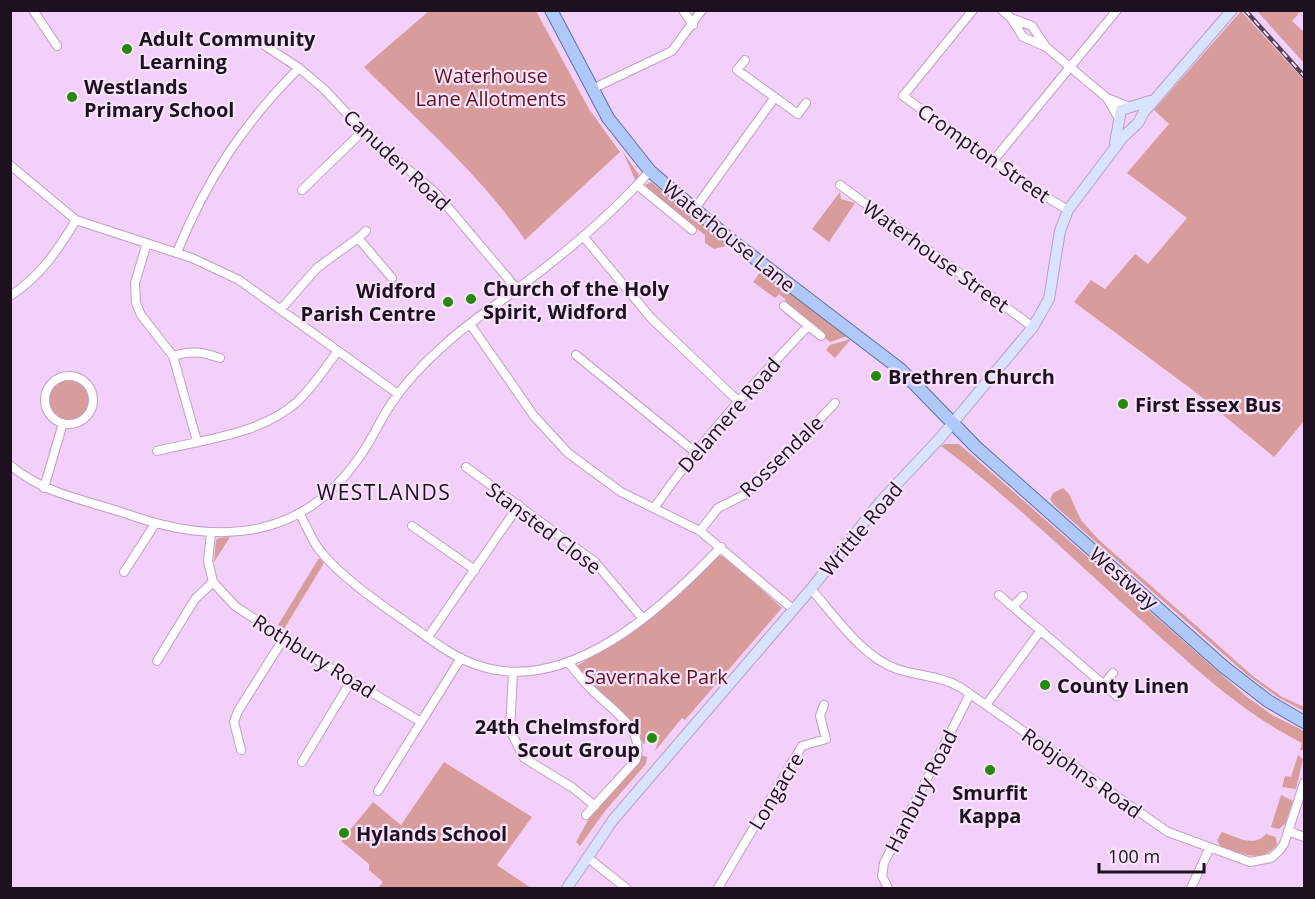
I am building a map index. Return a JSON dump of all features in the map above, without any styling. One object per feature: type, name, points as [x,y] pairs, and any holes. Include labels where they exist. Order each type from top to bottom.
[{"type":"main road","name":"Waterhouse Lane","points":[[550,10],[592,89],[624,142],[650,171],[694,210],[900,369],[952,424]]},
{"type":"main road","name":"Westway","points":[[952,424],[1224,667],[1268,701],[1305,722]]},
{"type":"street","points":[[33,10],[57,46]]},
{"type":"street","points":[[683,10],[693,25]]},
{"type":"street","points":[[592,89],[666,55],[680,43],[702,10]]},
{"type":"street","name":"Crompton Street","points":[[973,10],[903,96],[1032,188],[1068,210]]},
{"type":"street","points":[[1002,10],[1011,18],[1032,26],[1046,47]]},
{"type":"street","points":[[993,161],[1117,10]]},
{"type":"street","name":"Writtle Road","points":[[567,888],[613,820],[794,610],[881,501],[952,424],[1033,327],[1049,300],[1060,231],[1068,210],[1158,95],[1229,14]]},
{"type":"street","points":[[1011,18],[1017,31],[1023,37],[1046,47],[1107,98],[1124,127],[1136,124],[1139,112],[1130,106],[1107,98]]},
{"type":"street","name":"Canuden Road","points":[[264,45],[299,68],[326,90],[363,130],[436,193],[517,290]]},
{"type":"street","points":[[745,60],[737,70],[798,114],[806,103]]},
{"type":"street","points":[[177,252],[194,213],[227,153],[260,108],[299,68]]},
{"type":"street","name":"Writtle Road","points":[[1114,149],[1119,112],[1130,106],[1141,106],[1158,95]]},
{"type":"street","points":[[694,210],[775,97]]},
{"type":"street","points":[[302,190],[363,130]]},
{"type":"street","points":[[10,165],[76,220],[177,252],[239,280],[398,394]]},
{"type":"street","points":[[10,465],[44,488],[155,524],[211,533],[233,533],[263,528],[299,513],[327,494],[348,473],[398,394],[436,352],[583,236],[650,171]]},
{"type":"street","name":"Waterhouse Lane","points":[[637,185],[692,230]]},
{"type":"street","name":"Waterhouse Street","points":[[840,186],[1033,327]]},
{"type":"street","points":[[10,297],[28,285],[59,250],[76,220]]},
{"type":"street","points":[[281,309],[317,268],[366,231]]},
{"type":"street","points":[[583,236],[651,318],[737,400]]},
{"type":"street","points":[[358,238],[392,278]]},
{"type":"street","points":[[147,243],[135,283],[136,303],[141,315],[173,356],[197,441]]},
{"type":"street","points":[[784,306],[821,336]]},
{"type":"street","points":[[470,324],[534,416],[568,453],[621,492],[697,528],[794,610]]},
{"type":"street","name":"Delamere Road","points":[[654,508],[694,452],[737,400],[808,326]]},
{"type":"street","points":[[173,356],[188,351],[202,351],[220,358]]},
{"type":"street","points":[[202,351],[205,362]]},
{"type":"street","points":[[157,451],[248,430],[275,418],[308,390],[338,351]]},
{"type":"street","points":[[576,355],[694,452]]},
{"type":"street","points":[[73,375],[81,378],[91,389],[93,405],[85,418],[71,424],[63,423],[50,414],[45,399],[51,384],[57,378],[73,375]]},
{"type":"street","name":"Rossendale","points":[[697,528],[718,508],[744,495],[768,474],[835,403]]},
{"type":"street","points":[[44,488],[63,423]]},
{"type":"street","name":"Stansted Close","points":[[466,467],[480,480],[519,505],[595,562],[643,619]]},
{"type":"street","points":[[428,637],[519,505]]},
{"type":"street","points":[[299,513],[316,544],[328,558],[374,599],[461,658],[479,666],[513,673],[546,670],[569,663],[643,619],[687,582],[721,547]]},
{"type":"street","points":[[124,572],[155,524]]},
{"type":"street","points":[[412,526],[475,570]]},
{"type":"street","points":[[157,661],[195,598],[213,582],[208,561],[211,533]]},
{"type":"street","name":"Rothbury Road","points":[[213,582],[235,606],[351,681],[421,722]]},
{"type":"street","name":"Robjohns Road","points":[[811,589],[861,644],[881,660],[895,668],[951,682],[1151,822],[1209,849],[1250,862],[1260,862],[1279,852],[1305,783]]},
{"type":"street","points":[[999,595],[1117,696]]},
{"type":"street","points":[[1013,607],[1023,596]]},
{"type":"street","points":[[986,705],[1041,630]]},
{"type":"street","points":[[241,750],[234,722],[238,711],[284,638]]},
{"type":"street","points":[[378,791],[461,658]]},
{"type":"street","points":[[569,663],[636,735],[639,750],[636,760],[586,815]]},
{"type":"street","points":[[513,673],[510,730],[524,758],[573,788],[595,806]]},
{"type":"street","points":[[1104,684],[1113,673]]},
{"type":"street","points":[[302,762],[351,681]]},
{"type":"street","name":"Hanbury Road","points":[[888,888],[882,869],[908,812],[970,694]]},
{"type":"street","name":"Longacre","points":[[718,888],[802,746],[826,739],[820,716],[824,705]]},
{"type":"street","points":[[1288,831],[1305,837]]},
{"type":"street","points":[[1191,888],[1209,849]]},
{"type":"street","points":[[587,857],[626,888]]},
{"type":"green space","name":"Waterhouse Lane Allotments","points":[[429,11],[536,11],[589,109],[620,152],[525,240],[508,216],[469,171],[364,67]]},
{"type":"green space","points":[[1241,11],[1304,80],[1304,421],[1274,457],[1194,391],[1074,302],[1091,280],[1105,289],[1135,254],[1148,264],[1187,218],[1127,173],[1169,124],[1154,110]]},
{"type":"green space","points":[[1257,11],[1301,11],[1292,21],[1304,32],[1304,63]]},
{"type":"green space","points":[[623,152],[639,175],[636,182]]},
{"type":"green space","points":[[651,182],[727,244],[726,246],[714,249],[705,243],[705,235],[648,191],[645,185]]},
{"type":"green space","points":[[840,192],[841,199],[855,203],[829,242],[812,229]]},
{"type":"green space","points":[[761,271],[848,336],[830,342],[824,337],[825,334],[786,304],[785,299],[779,294],[775,298],[753,282]]},
{"type":"green space","points":[[851,339],[835,358],[826,350],[830,345]]},
{"type":"green space","points":[[69,379],[84,385],[90,400],[84,415],[69,421],[54,415],[48,400],[54,385]]},
{"type":"green space","points":[[959,444],[1247,697],[1272,715],[1304,731],[1304,750],[1300,750],[1302,743],[1259,718],[1204,676],[1021,512],[941,446]]},
{"type":"green space","points":[[1063,488],[1069,494],[1081,520],[1098,539],[1254,677],[1282,697],[1304,707],[1304,711],[1276,696],[1246,674],[1054,505],[1050,499],[1053,493]]},
{"type":"green space","points":[[230,537],[214,562],[216,540]]},
{"type":"green space","name":"Savernake Park","points":[[718,556],[724,556],[782,608],[685,720],[682,718],[655,751],[660,735],[648,731],[644,745],[637,730],[575,667],[651,617]]},
{"type":"green space","points":[[319,558],[324,563],[284,629],[278,625]]},
{"type":"green space","points":[[641,755],[647,757],[646,764],[605,811],[580,846],[576,842],[588,820]]},
{"type":"green space","points":[[1298,755],[1303,759],[1296,789],[1282,787],[1285,776],[1291,777]]},
{"type":"green space","points":[[444,762],[532,817],[497,865],[531,888],[378,888],[383,882],[369,870],[369,864],[341,841],[373,802],[401,825]]},
{"type":"green space","points":[[1281,795],[1293,801],[1285,824],[1279,829],[1271,827]]},
{"type":"green space","points":[[1222,832],[1251,841],[1266,834],[1276,837],[1277,845],[1271,851],[1257,856],[1243,854],[1221,847],[1217,840]]},
{"type":"railway","points":[[1245,10],[1304,76]]},
{"type":"place","name":"Adult Community Learning","points":[[127,49]]},
{"type":"place","name":"Westlands Primary School","points":[[72,97]]},
{"type":"place","name":"Church of the Holy Spirit, Widford","points":[[471,299]]},
{"type":"place","name":"Widford Parish Centre","points":[[448,302]]},
{"type":"place","name":"Brethren Church","points":[[876,376]]},
{"type":"place","name":"First Essex Bus","points":[[1123,404]]},
{"type":"place","name":"County Linen","points":[[1045,685]]},
{"type":"place","name":"24th Chelmsford Scout Group","points":[[652,738]]},
{"type":"place","name":"Smurfit Kappa","points":[[990,770]]},
{"type":"place","name":"Hylands School","points":[[344,833]]},
{"type":"district","name":"WESTLANDS","points":[[384,492]]}]
